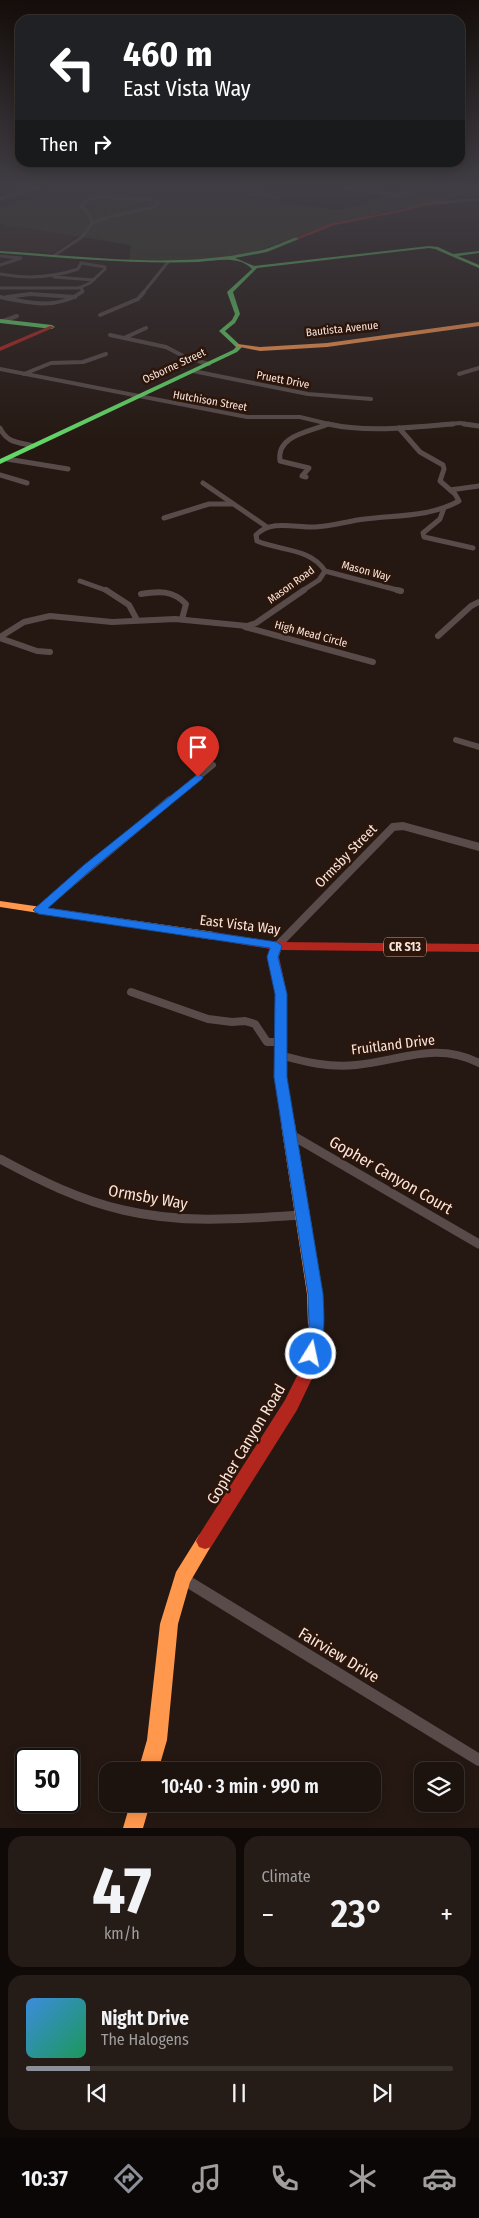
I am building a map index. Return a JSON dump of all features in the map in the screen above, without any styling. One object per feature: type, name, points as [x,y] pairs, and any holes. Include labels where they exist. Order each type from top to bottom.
[{"type":"street","points":[[0,274],[27,277],[61,273]]},
{"type":"street","points":[[1,288],[23,286],[80,287],[94,280],[99,273]]},
{"type":"street","points":[[100,314],[138,299],[159,273]]},
{"type":"street","points":[[238,346],[223,334],[222,331],[236,320],[238,313],[230,292],[250,273]]},
{"type":"street","points":[[50,275],[62,279],[94,280]]},
{"type":"street","points":[[2,297],[41,304],[62,303],[77,297],[83,291],[80,287]]},
{"type":"street","points":[[2,297],[30,294],[77,297]]},
{"type":"street","points":[[2,321],[17,316]]},
{"type":"street","points":[[0,349],[52,327],[2,321]]},
{"type":"street","name":"Bautista Avenue","points":[[238,346],[260,349],[318,345],[479,324]]},
{"type":"street","points":[[124,338],[146,328]]},
{"type":"street","points":[[110,335],[161,345],[187,358],[209,364]]},
{"type":"street","name":"Osborne Street","points":[[4,460],[209,364],[235,351],[238,346]]},
{"type":"street","points":[[24,374],[51,363],[84,362],[106,354]]},
{"type":"street","points":[[459,374],[479,368]]},
{"type":"street","name":"Hutchison Street","points":[[0,369],[235,416],[300,418],[328,424],[399,428],[448,424],[479,426]]},
{"type":"street","name":"Pruett Drive","points":[[193,371],[314,395],[371,399]]},
{"type":"street","points":[[306,477],[302,476],[309,468],[280,460],[280,448],[296,436],[328,424]]},
{"type":"street","points":[[0,428],[3,431],[4,437],[8,440],[33,446]]},
{"type":"street","points":[[203,483],[267,527],[311,528],[444,508],[460,501],[460,498],[440,481],[444,469],[443,465],[420,452],[399,428]]},
{"type":"street","points":[[4,460],[68,469]]},
{"type":"street","points":[[0,475],[27,483]]},
{"type":"street","points":[[450,490],[479,486]]},
{"type":"street","points":[[164,518],[209,504],[235,504]]},
{"type":"street","points":[[444,508],[440,519],[423,533],[424,537],[473,548]]},
{"type":"street","name":"Mason Road","points":[[0,638],[24,622],[50,616],[93,622],[182,619],[243,626],[256,623],[319,580],[325,571],[323,565],[310,557],[257,541],[256,535],[267,527]]},
{"type":"street","name":"Mason Way","points":[[325,571],[401,591]]},
{"type":"street","points":[[80,581],[120,598],[136,612],[137,620]]},
{"type":"street","points":[[141,594],[166,592],[178,596],[186,604],[186,610],[182,619]]},
{"type":"street","points":[[438,636],[478,602]]},
{"type":"street","name":"High Mead Circle","points":[[243,626],[374,662]]},
{"type":"street","points":[[0,638],[37,651],[50,652]]},
{"type":"street","points":[[456,740],[479,747]]},
{"type":"street","points":[[39,910],[88,867],[213,765]]},
{"type":"street","name":"Ormsby Street","points":[[277,946],[393,827],[403,826],[479,847]]},
{"type":"street","name":"East Vista Way","points":[[0,904],[277,946],[479,948]]},
{"type":"street","name":"Gopher Canyon Road","points":[[151,1762],[157,1740],[169,1624],[182,1578],[291,1405],[309,1368],[316,1325],[315,1294],[280,1077],[281,994],[272,957],[277,946]]},
{"type":"street","points":[[131,992],[208,1019],[232,1022],[245,1021],[255,1024],[267,1042],[281,1042]]},
{"type":"street","name":"Fruitland Drive","points":[[280,1055],[308,1063],[355,1066],[424,1053],[453,1053],[479,1063]]},
{"type":"street","name":"Gopher Canyon Court","points":[[288,1133],[479,1244]]},
{"type":"street","name":"Ormsby Way","points":[[0,1159],[49,1184],[98,1204],[126,1211],[183,1219],[226,1220],[301,1215]]},
{"type":"street","name":"Fairview Drive","points":[[182,1578],[479,1760]]},
{"type":"street","points":[[133,1828],[138,1812]]},
{"type":"traffic: fast","points":[[0,462],[235,351],[239,347],[222,331],[236,318],[237,314],[230,292],[250,273]]},
{"type":"traffic: fast","points":[[0,321],[52,327]]},
{"type":"traffic: slow","points":[[238,346],[260,349],[327,345],[479,324]]},
{"type":"traffic: slow","points":[[0,904],[214,936]]},
{"type":"traffic: slow","points":[[288,1124],[315,1294],[316,1325]]},
{"type":"traffic: slow","points":[[151,1762],[157,1740],[169,1624],[182,1578],[205,1541]]},
{"type":"traffic: slow","points":[[133,1828],[138,1812]]},
{"type":"traffic: jam","points":[[0,349],[52,327]]},
{"type":"traffic: jam","points":[[214,936],[277,946],[479,948]]},
{"type":"traffic: jam","points":[[277,946],[273,957],[281,994],[280,1077],[288,1124]]},
{"type":"traffic: jam","points":[[205,1541],[291,1405],[309,1368],[316,1325]]},
{"type":"route","points":[[198,777],[88,867],[39,910],[277,946],[272,957],[281,994],[280,1077],[315,1294],[316,1325],[311,1354]]}]
